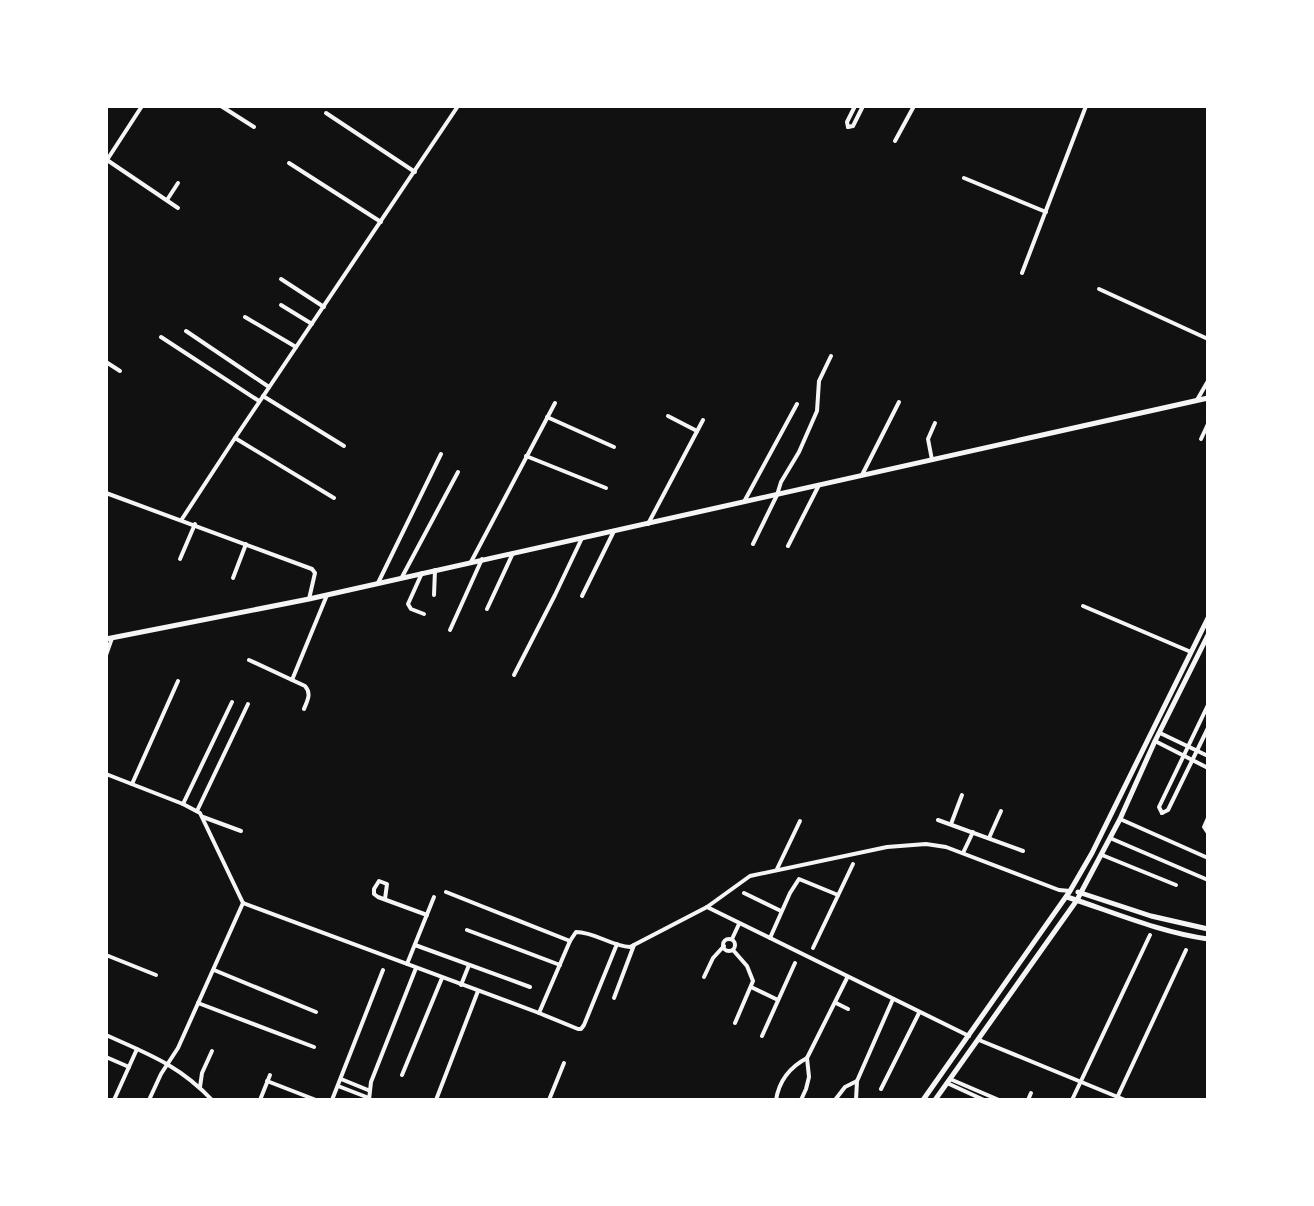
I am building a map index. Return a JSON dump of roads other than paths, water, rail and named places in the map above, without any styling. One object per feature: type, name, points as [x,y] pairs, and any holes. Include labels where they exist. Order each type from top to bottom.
[{"type":"street","points":[[142,106],[106,161],[178,208]]},
{"type":"street","points":[[221,106],[254,127]]},
{"type":"street","points":[[182,519],[458,106]]},
{"type":"street","points":[[855,106],[847,122],[849,128],[863,106]]},
{"type":"street","points":[[895,141],[914,106]]},
{"type":"street","points":[[1022,273],[1086,106]]},
{"type":"street","points":[[326,113],[415,172]]},
{"type":"street","points":[[289,163],[381,222]]},
{"type":"street","points":[[964,178],[1046,212]]},
{"type":"street","points":[[167,200],[178,183]]},
{"type":"street","points":[[281,279],[324,307]]},
{"type":"street","points":[[1099,289],[1208,339]]},
{"type":"street","points":[[281,305],[312,324]]},
{"type":"street","points":[[245,317],[296,347]]},
{"type":"street","points":[[186,331],[269,387]]},
{"type":"street","points":[[161,337],[259,401]]},
{"type":"street","points":[[753,544],[817,411],[819,381],[831,356]]},
{"type":"street","points":[[106,362],[120,371]]},
{"type":"street","points":[[1196,401],[1208,381]]},
{"type":"street","points":[[263,396],[344,446]]},
{"type":"street","points":[[106,655],[109,638],[309,599],[1208,398]]},
{"type":"street","points":[[861,476],[899,402]]},
{"type":"street","points":[[471,562],[555,403]]},
{"type":"street","points":[[744,503],[797,404]]},
{"type":"street","points":[[668,416],[697,431]]},
{"type":"street","points":[[547,417],[614,447]]},
{"type":"street","points":[[648,524],[703,420]]},
{"type":"street","points":[[932,460],[928,439],[935,423]]},
{"type":"street","points":[[1201,439],[1208,424]]},
{"type":"street","points":[[235,438],[334,498]]},
{"type":"street","points":[[378,583],[441,454]]},
{"type":"street","points":[[526,456],[606,488]]},
{"type":"street","points":[[402,577],[458,472]]},
{"type":"street","points":[[788,546],[819,485]]},
{"type":"street","points":[[106,493],[314,570],[309,599]]},
{"type":"street","points":[[180,559],[195,524]]},
{"type":"street","points":[[582,596],[614,531]]},
{"type":"street","points":[[514,675],[582,538]]},
{"type":"street","points":[[233,578],[246,544]]},
{"type":"street","points":[[487,609],[513,552]]},
{"type":"street","points":[[450,630],[482,559]]},
{"type":"street","points":[[434,595],[435,570]]},
{"type":"street","points":[[422,573],[408,604],[411,609],[424,614]]},
{"type":"street","points":[[292,680],[327,595]]},
{"type":"street","points":[[1083,606],[1191,652]]},
{"type":"street","points":[[923,1100],[1068,894],[1092,853],[1208,618]]},
{"type":"street","points":[[935,1100],[1077,900],[1120,819],[1208,635]]},
{"type":"street","points":[[1199,654],[1208,658]]},
{"type":"street","points":[[249,660],[305,686],[309,697],[304,709]]},
{"type":"street","points":[[132,784],[178,681]]},
{"type":"street","points":[[183,804],[232,702]]},
{"type":"street","points":[[197,811],[248,704]]},
{"type":"street","points":[[1208,705],[1159,807],[1162,813],[1168,810],[1208,728]]},
{"type":"street","points":[[1152,730],[1208,756]]},
{"type":"street","points":[[1155,741],[1208,768]]},
{"type":"street","points":[[106,774],[197,811],[203,817],[243,903],[575,1028],[581,1029],[584,1025],[617,944]]},
{"type":"street","points":[[951,824],[962,795]]},
{"type":"street","points":[[989,838],[1001,811]]},
{"type":"street","points":[[203,817],[241,831]]},
{"type":"street","points":[[1208,818],[1204,827],[1208,833]]},
{"type":"street","points":[[1120,819],[1208,858]]},
{"type":"street","points":[[938,820],[1023,851]]},
{"type":"street","points":[[777,869],[800,821]]},
{"type":"street","points":[[963,853],[973,832]]},
{"type":"street","points":[[1110,838],[1208,880]]},
{"type":"street","points":[[539,1013],[573,935],[580,932],[626,947],[634,945],[707,907],[743,880],[777,869],[905,844],[946,847],[1059,890],[1077,900],[1157,927],[1208,939]]},
{"type":"street","points":[[1102,855],[1176,885]]},
{"type":"street","points":[[813,948],[853,864]]},
{"type":"street","points":[[770,938],[799,879],[838,895]]},
{"type":"street","points":[[385,899],[387,884],[379,881],[374,894],[385,899],[427,915]]},
{"type":"street","points":[[446,892],[570,941]]},
{"type":"street","points":[[744,893],[782,911]]},
{"type":"street","points":[[1068,894],[1081,893],[1151,916],[1208,929]]},
{"type":"street","points":[[407,964],[434,897]]},
{"type":"street","points":[[149,1100],[178,1048],[243,903]]},
{"type":"street","points":[[707,907],[969,1036]]},
{"type":"street","points":[[732,939],[739,924]]},
{"type":"street","points":[[1192,936],[1193,927]]},
{"type":"street","points":[[467,930],[560,965]]},
{"type":"street","points":[[1072,1100],[1150,935]]},
{"type":"street","points":[[704,977],[726,940],[732,939]]},
{"type":"street","points":[[732,939],[735,945],[733,950]]},
{"type":"street","points":[[415,945],[530,987]]},
{"type":"street","points":[[614,998],[634,945]]},
{"type":"street","points":[[724,946],[727,950],[733,950]]},
{"type":"street","points":[[733,950],[752,976],[751,987],[735,1023]]},
{"type":"street","points":[[1116,1098],[1186,950]]},
{"type":"street","points":[[106,955],[156,975]]},
{"type":"street","points":[[762,1036],[795,963]]},
{"type":"street","points":[[461,985],[469,965]]},
{"type":"street","points":[[338,1086],[369,1099],[369,1090],[416,968]]},
{"type":"street","points":[[213,969],[316,1012]]},
{"type":"street","points":[[332,1100],[383,970]]},
{"type":"street","points":[[776,1100],[786,1075],[807,1058],[848,977]]},
{"type":"street","points":[[402,1075],[442,978]]},
{"type":"street","points":[[751,987],[778,1000]]},
{"type":"street","points":[[436,1100],[478,991]]},
{"type":"street","points":[[856,1100],[857,1081],[893,999]]},
{"type":"street","points":[[198,1003],[314,1047]]},
{"type":"street","points":[[835,1003],[848,1009]]},
{"type":"street","points":[[881,1089],[920,1012]]},
{"type":"street","points":[[106,1035],[169,1064],[212,1100]]},
{"type":"street","points":[[979,1040],[1125,1100]]},
{"type":"street","points":[[114,1100],[137,1049]]},
{"type":"street","points":[[200,1087],[202,1073],[212,1051]]},
{"type":"street","points":[[106,1057],[129,1067]]},
{"type":"street","points":[[801,1100],[809,1077],[807,1058]]},
{"type":"street","points":[[549,1100],[564,1063]]},
{"type":"street","points":[[260,1100],[270,1075]]},
{"type":"street","points":[[341,1079],[369,1090]]},
{"type":"street","points":[[267,1081],[316,1100]]},
{"type":"street","points":[[835,1100],[845,1087],[857,1081]]},
{"type":"street","points":[[949,1081],[984,1100]]},
{"type":"street","points":[[949,1081],[999,1100]]},
{"type":"street","points":[[1028,1100],[1031,1093]]}]
